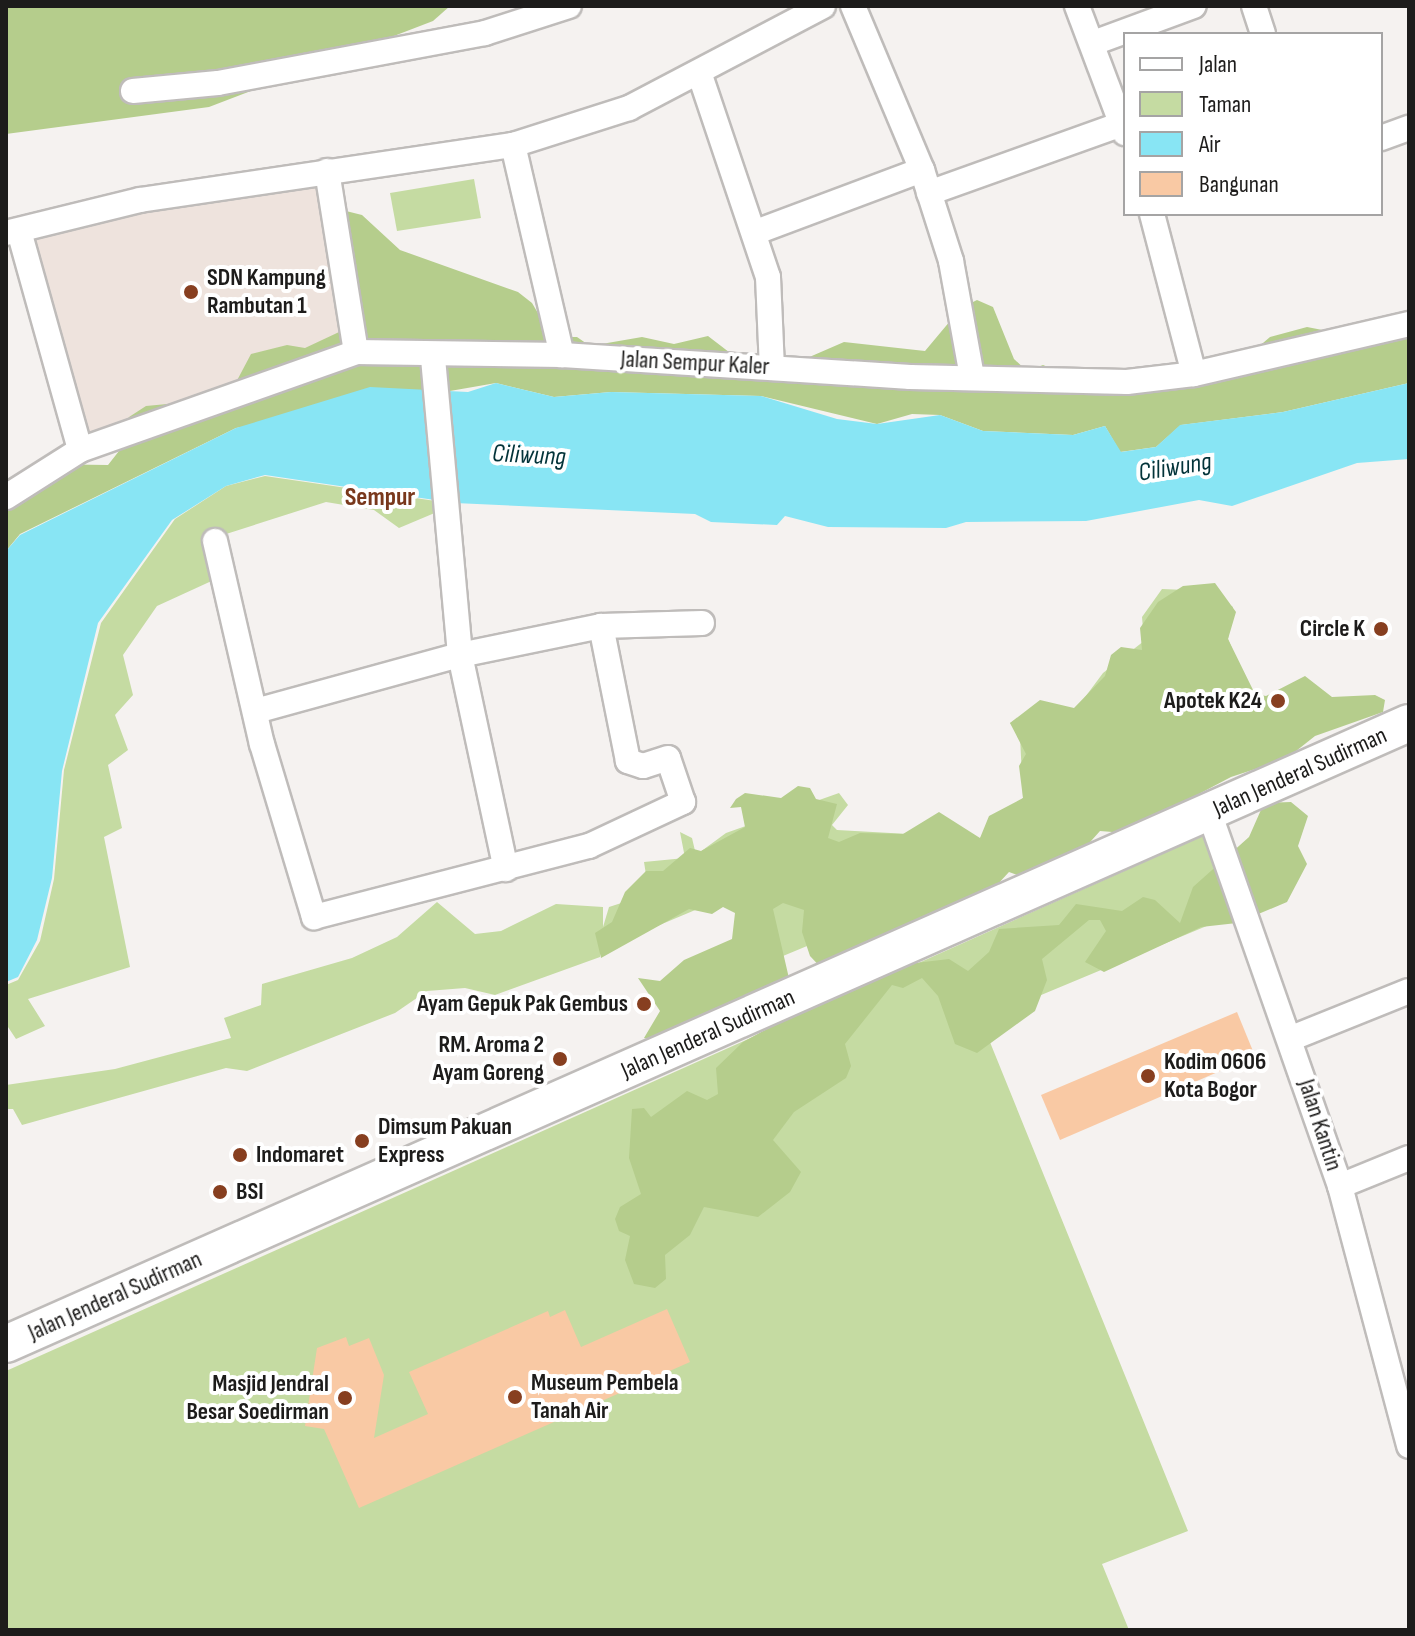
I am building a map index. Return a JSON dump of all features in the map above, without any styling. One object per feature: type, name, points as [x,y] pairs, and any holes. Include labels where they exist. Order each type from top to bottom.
[{"type":"main road","name":"Jalan Jenderal Sudirman","points":[[6,1344],[1409,723]]},
{"type":"street","points":[[133,91],[218,83],[485,33],[569,6]]},
{"type":"street","points":[[80,450],[12,232],[140,200],[513,145],[629,108],[700,75],[823,6]]},
{"type":"street","points":[[853,6],[926,182],[953,272],[972,376]]},
{"type":"street","points":[[756,232],[1123,128],[1096,42],[1077,6]]},
{"type":"street","points":[[1096,42],[1193,6]]},
{"type":"street","points":[[1254,6],[1262,32]]},
{"type":"street","points":[[700,75],[756,232],[774,313],[772,367]]},
{"type":"street","points":[[1383,137],[1409,128]]},
{"type":"street","points":[[513,145],[562,355]]},
{"type":"street","points":[[327,171],[356,352]]},
{"type":"street","points":[[1153,216],[1194,374]]},
{"type":"street","name":"Jalan Sempur Kaler","points":[[6,497],[80,450],[356,352],[433,358],[562,355],[1127,382],[1194,374],[1409,324]]},
{"type":"street","points":[[433,358],[444,506],[460,655],[506,869]]},
{"type":"street","points":[[215,541],[256,711],[314,917],[589,846],[683,802],[668,758],[643,766],[628,761],[601,626]]},
{"type":"street","points":[[256,711],[460,655],[601,626],[702,623]]},
{"type":"street","name":"Jalan Kantin","points":[[1209,812],[1292,1038],[1399,1354],[1409,1446]]},
{"type":"street","points":[[1292,1038],[1409,991]]},
{"type":"street","points":[[1340,1186],[1409,1158]]},
{"type":"shaded area","name":"SDN Kampung Rambutan 1","points":[[327,171],[356,352],[80,450],[19,231]]},
{"type":"green space","points":[[6,6],[450,6],[433,21],[209,107],[6,134]]},
{"type":"green space","points":[[474,179],[481,218],[397,231],[390,193]]},
{"type":"green space","points":[[346,211],[362,215],[400,250],[518,292],[532,303],[552,337],[577,337],[590,346],[642,337],[674,344],[708,336],[738,359],[791,365],[844,342],[925,351],[961,308],[977,300],[993,307],[1014,359],[1027,371],[1043,365],[1060,372],[1153,370],[1209,356],[1243,360],[1270,337],[1307,327],[1343,334],[1409,329],[1409,383],[1283,412],[1181,425],[1156,447],[1120,452],[1105,426],[1073,435],[983,431],[940,415],[912,414],[877,424],[761,396],[611,392],[554,397],[496,383],[236,428],[20,534],[6,551],[6,489],[35,464],[108,465],[119,451],[119,433],[129,417],[146,406],[199,401],[233,388],[251,354],[287,345],[305,348],[354,325],[332,223]]},
{"type":"green space","points":[[265,476],[456,504],[399,528],[374,510],[326,502],[223,535],[229,573],[157,606],[123,655],[133,695],[115,715],[128,750],[108,765],[122,828],[104,837],[130,967],[28,999],[45,1026],[16,1039],[6,1024],[6,985],[18,980],[40,941],[54,879],[64,770],[101,623],[175,519],[226,486]]},
{"type":"green space","points":[[1215,583],[1236,612],[1228,639],[1255,694],[1266,696],[1305,676],[1332,697],[1375,695],[1385,700],[1383,712],[1315,736],[1286,759],[1231,777],[1125,833],[1100,831],[1083,850],[1032,880],[1009,872],[972,912],[825,972],[810,956],[802,932],[804,910],[783,903],[773,909],[791,987],[656,1041],[644,1038],[660,1011],[638,978],[660,981],[684,960],[732,939],[735,913],[723,907],[712,914],[689,909],[601,958],[595,933],[612,922],[625,892],[646,871],[663,871],[690,848],[701,851],[745,827],[741,807],[730,808],[736,799],[745,793],[781,798],[798,786],[810,788],[816,799],[837,804],[828,838],[839,842],[860,833],[903,834],[939,812],[980,838],[989,816],[1023,798],[1019,766],[1026,754],[1010,723],[1040,700],[1074,708],[1105,676],[1111,655],[1121,647],[1142,650],[1140,628],[1158,602],[1183,586]]},
{"type":"green space","points":[[1162,589],[1210,591],[1233,607],[1228,639],[1253,697],[1285,747],[771,961],[745,897],[719,900],[624,940],[601,942],[600,957],[495,995],[465,988],[427,991],[395,1013],[247,1071],[226,1068],[22,1125],[13,1109],[6,1109],[6,1085],[115,1069],[231,1038],[224,1018],[261,1005],[262,984],[352,958],[397,937],[437,902],[475,934],[501,931],[556,904],[603,907],[603,927],[609,907],[649,894],[644,862],[685,858],[680,832],[692,838],[696,855],[726,833],[839,793],[848,805],[832,825],[837,830],[980,838],[1023,798],[1020,736],[1010,723],[1044,703],[1071,716],[1103,673],[1144,641],[1142,617]]},
{"type":"green space","points":[[1291,802],[1308,816],[1298,846],[1307,864],[1287,902],[1237,923],[1201,927],[1104,972],[1085,962],[1106,931],[1100,920],[1089,920],[1042,959],[1047,980],[1035,1011],[977,1053],[955,1044],[938,996],[922,978],[903,988],[892,985],[845,1044],[851,1066],[846,1078],[794,1112],[773,1140],[801,1172],[790,1192],[758,1217],[704,1207],[690,1235],[665,1255],[666,1279],[655,1288],[634,1284],[625,1260],[630,1236],[619,1231],[615,1219],[620,1207],[641,1194],[629,1158],[632,1109],[644,1108],[651,1117],[687,1091],[707,1100],[718,1094],[716,1068],[743,1042],[835,992],[871,982],[890,966],[949,959],[968,971],[989,952],[999,929],[1059,925],[1076,904],[1122,911],[1143,897],[1155,900],[1180,923],[1193,887],[1249,837],[1264,803]]},
{"type":"green space","points":[[1218,829],[1245,910],[981,1020],[1188,1531],[1102,1564],[1129,1630],[6,1630],[6,1371]]},
{"type":"water","name":"Ciliwung","points":[[496,383],[554,397],[611,392],[761,396],[837,419],[877,424],[940,415],[983,431],[1073,435],[1105,426],[1121,452],[1156,447],[1180,425],[1283,412],[1409,383],[1409,459],[1357,463],[1232,506],[1199,500],[1086,521],[966,522],[946,528],[828,527],[785,516],[777,525],[711,522],[695,514],[455,503],[265,475],[226,486],[172,520],[98,623],[62,771],[52,878],[37,940],[18,977],[6,982],[6,551],[20,535],[236,428],[370,387],[468,392]]},
{"type":"building","name":"Kodim 0606 Kota Bogor","points":[[1237,1012],[1255,1056],[1060,1140],[1041,1095]]},
{"type":"building","name":"Museum Pembela Tanah Air","points":[[667,1309],[690,1362],[359,1508],[324,1429],[305,1426],[317,1348],[346,1337],[349,1346],[369,1338],[384,1375],[374,1438],[428,1414],[409,1372],[548,1311],[550,1317],[565,1310],[581,1347]]},
{"type":"place","name":"SDN Kampung Rambutan 1","points":[[191,292]]},
{"type":"place","name":"Circle K","points":[[1381,629]]},
{"type":"place","name":"Apotek K24","points":[[1278,701]]},
{"type":"place","name":"Ayam Gepuk Pak Gembus","points":[[644,1004]]},
{"type":"place","name":"RM. Aroma 2 Ayam Goreng","points":[[560,1059]]},
{"type":"place","name":"Kodim 0606 Kota Bogor","points":[[1148,1076]]},
{"type":"place","name":"Dimsum Pakuan Express","points":[[362,1141]]},
{"type":"place","name":"Indomaret","points":[[240,1155]]},
{"type":"place","name":"BSI","points":[[220,1192]]},
{"type":"place","name":"Museum Pembela Tanah Air","points":[[515,1397]]},
{"type":"place","name":"Masjid Jendral Besar Soedirman","points":[[345,1398]]},
{"type":"district","name":"Sempur","points":[[380,498]]}]
